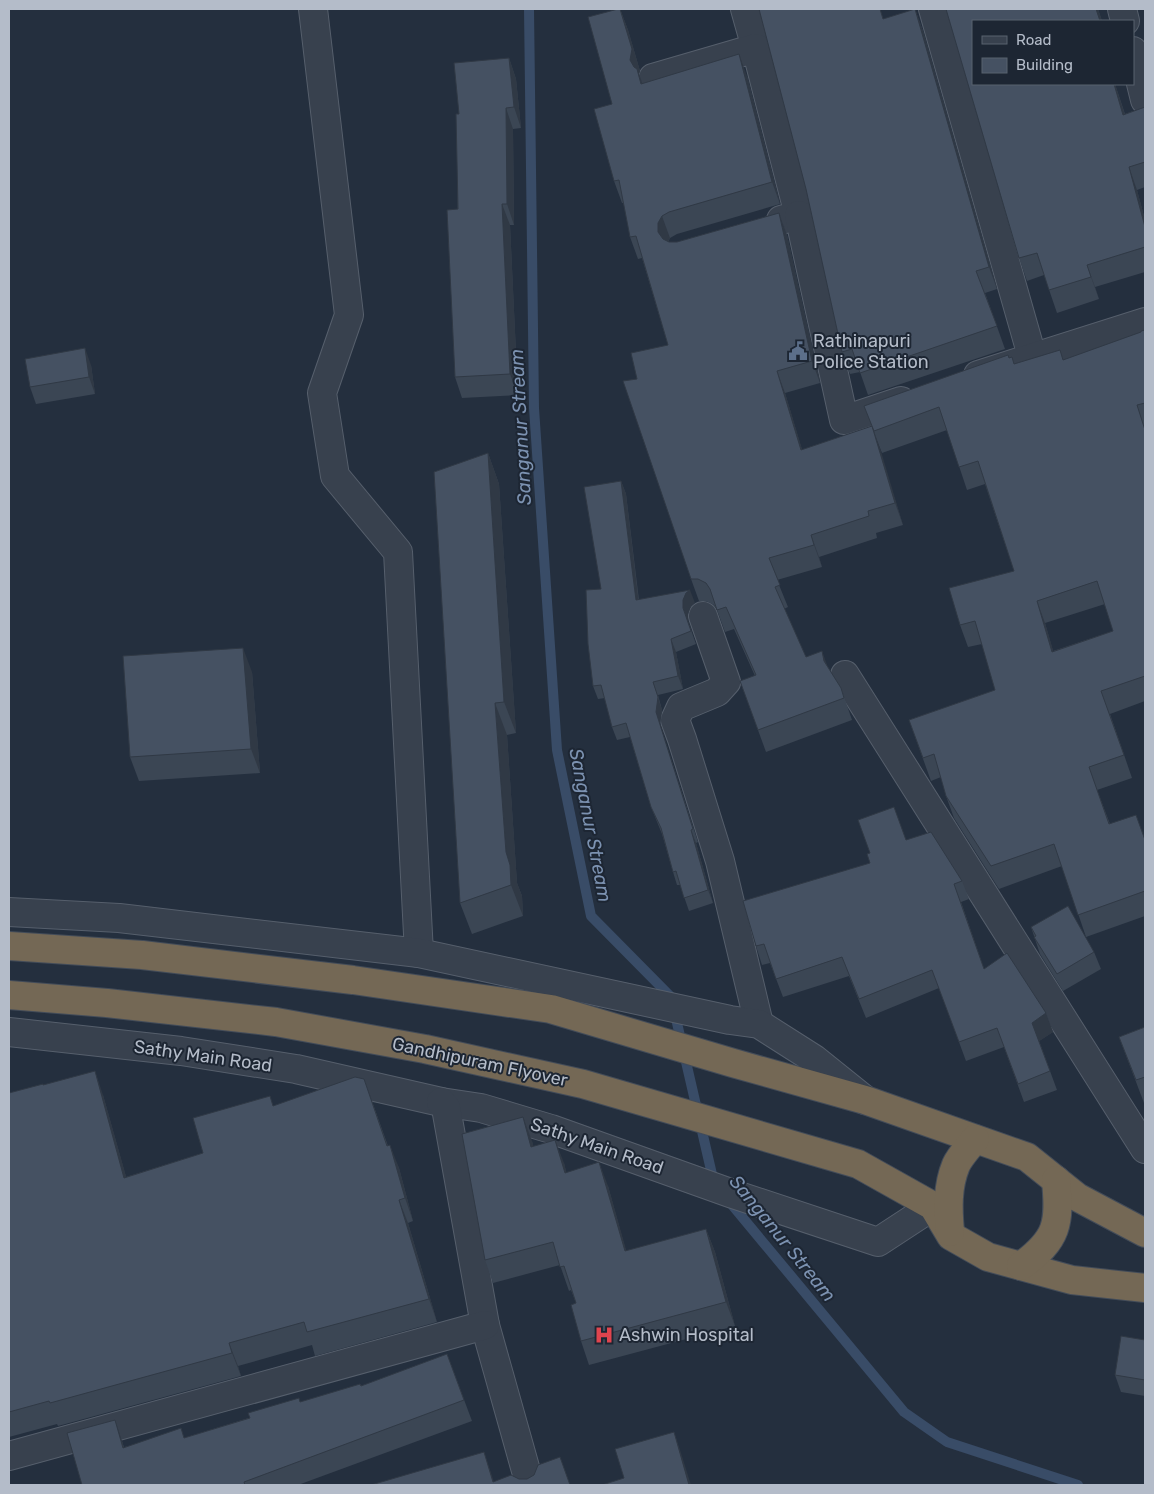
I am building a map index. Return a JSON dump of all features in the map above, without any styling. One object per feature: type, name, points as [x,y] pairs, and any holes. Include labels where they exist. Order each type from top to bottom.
[{"type":"highway","points":[[9,946],[142,955],[267,969],[551,1009],[865,1100],[1027,1157],[1077,1197],[1145,1233]]},
{"type":"highway","name":"Gandhipuram Flyover","points":[[9,995],[107,1003],[276,1022],[407,1046],[582,1084],[858,1164],[932,1206]]},
{"type":"highway","points":[[951,1236],[948,1199],[952,1179],[957,1164],[975,1139]]},
{"type":"highway","points":[[1021,1266],[1040,1252],[1055,1230],[1058,1205],[1056,1180]]},
{"type":"highway","points":[[932,1206],[951,1236],[988,1257],[1072,1280],[1145,1288]]},
{"type":"street","points":[[313,9],[349,316],[322,393],[335,476],[398,552],[419,952]]},
{"type":"street","points":[[745,9],[799,215],[844,420],[929,392]]},
{"type":"street","points":[[933,9],[1032,356]]},
{"type":"street","points":[[653,78],[756,48]]},
{"type":"street","points":[[1134,54],[1145,100]]},
{"type":"street","points":[[753,228],[799,215]]},
{"type":"street","points":[[957,382],[1032,356],[1145,322]]},
{"type":"street","points":[[703,616],[726,682],[717,692],[680,707],[675,720],[720,861],[759,1024]]},
{"type":"street","points":[[845,675],[1145,1148]]},
{"type":"street","points":[[9,912],[119,918],[419,952],[730,1020],[759,1024],[814,1059],[865,1100]]},
{"type":"street","name":"Sathy Main Road","points":[[9,1032],[181,1051],[296,1070],[441,1102],[481,1108],[551,1129],[732,1194],[878,1242],[932,1206]]},
{"type":"street","points":[[441,1102],[446,1108],[485,1325],[530,1485]]},
{"type":"street","points":[[9,1456],[485,1325]]},
{"type":"building","points":[[620,9],[632,49],[630,60],[637,69],[641,84],[739,54],[772,182],[669,212],[662,216],[658,223],[658,232],[663,239],[669,242],[677,242],[779,213],[812,361],[777,371],[801,450],[872,426],[895,503],[868,511],[869,516],[811,535],[814,545],[769,558],[780,585],[775,587],[806,657],[822,651],[824,661],[841,688],[844,698],[758,730],[740,681],[756,675],[726,607],[717,610],[706,583],[698,579],[691,579],[623,381],[637,379],[631,353],[668,345],[636,236],[630,237],[619,180],[614,181],[594,109],[612,104],[588,17]]},
{"type":"building","points":[[759,9],[880,9],[883,19],[915,9],[989,267],[976,271],[997,326],[860,373],[852,349],[842,352],[806,189]]},
{"type":"building","points":[[946,9],[1096,9],[1100,20],[972,20],[972,85],[1114,85],[1123,115],[1145,107],[1145,162],[1129,167],[1145,227],[1145,247],[1087,265],[1091,277],[1049,290],[1037,253],[1019,258]]},
{"type":"building","points":[[509,58],[514,107],[506,108],[507,204],[502,204],[510,374],[455,377],[447,210],[458,209],[456,114],[459,114],[454,63]]},
{"type":"building","points":[[1145,330],[1145,403],[1137,405],[1145,430],[1145,676],[1101,691],[1124,755],[1089,767],[1109,824],[1136,815],[1145,840],[1145,891],[1078,915],[1054,844],[991,866],[946,796],[934,754],[923,758],[909,720],[995,690],[975,621],[960,625],[949,588],[1014,571],[978,461],[959,467],[939,407],[874,431],[864,406],[1008,355],[1009,358],[1012,357],[1014,364],[1060,350],[1063,360]],"holes":[[[1097,581],[1113,631],[1052,652],[1037,601]]]},
{"type":"building","points":[[85,348],[89,377],[30,387],[25,359]]},
{"type":"building","points":[[488,453],[504,702],[495,703],[506,852],[510,865],[511,885],[460,903],[434,472]]},
{"type":"building","points":[[621,481],[636,600],[690,590],[686,593],[683,600],[683,608],[691,631],[671,639],[678,676],[653,682],[658,697],[656,712],[693,829],[691,830],[708,890],[684,898],[676,871],[673,872],[661,828],[651,807],[626,723],[612,727],[601,685],[593,686],[588,644],[586,590],[601,589],[584,487]]},
{"type":"building","points":[[243,648],[251,749],[130,757],[123,656]]},
{"type":"building","points":[[894,807],[906,840],[931,832],[962,881],[954,884],[984,969],[1007,953],[1046,1013],[1032,1023],[1050,1071],[1018,1084],[997,1028],[959,1042],[932,970],[859,999],[842,957],[776,979],[764,944],[756,946],[743,901],[870,863],[867,854],[870,853],[858,820]]},
{"type":"building","points":[[1068,906],[1094,952],[1057,974],[1034,937],[1036,936],[1031,927]]},
{"type":"building","points":[[1145,1027],[1145,1077],[1136,1080],[1119,1037]]},
{"type":"building","points":[[95,1071],[124,1178],[203,1153],[193,1118],[270,1096],[273,1106],[355,1077],[364,1079],[387,1146],[390,1145],[405,1198],[399,1200],[429,1299],[307,1332],[304,1322],[229,1343],[232,1353],[50,1403],[49,1401],[9,1412],[9,1093]]},
{"type":"building","points":[[523,1117],[531,1147],[555,1140],[565,1173],[599,1162],[625,1251],[706,1229],[726,1302],[581,1341],[571,1305],[576,1303],[564,1266],[560,1267],[553,1242],[485,1260],[462,1134]]},
{"type":"building","points":[[1121,1336],[1145,1340],[1145,1380],[1115,1375]]},
{"type":"building","points":[[447,1354],[464,1400],[244,1482],[245,1485],[82,1485],[67,1433],[115,1420],[123,1448],[181,1428],[184,1438],[250,1418],[248,1413],[299,1398],[300,1402],[360,1384],[361,1386]]},
{"type":"building","points":[[674,1432],[689,1485],[602,1485],[624,1478],[615,1449]]},
{"type":"building","points":[[484,1452],[493,1482],[511,1475],[519,1479],[527,1479],[534,1475],[538,1465],[560,1457],[570,1485],[371,1485]]},
{"type":"waterway","name":"Sanganur Stream","points":[[529,9],[534,408],[557,750],[591,916],[671,997],[714,1183]]},
{"type":"waterway","name":"Sanganur Stream","points":[[728,1200],[904,1412],[947,1442],[1078,1485]]},
{"type":"place","name":"Rathinapuri Police Station","points":[[798,351]]},
{"type":"place","name":"Ashwin Hospital","points":[[604,1335]]}]
